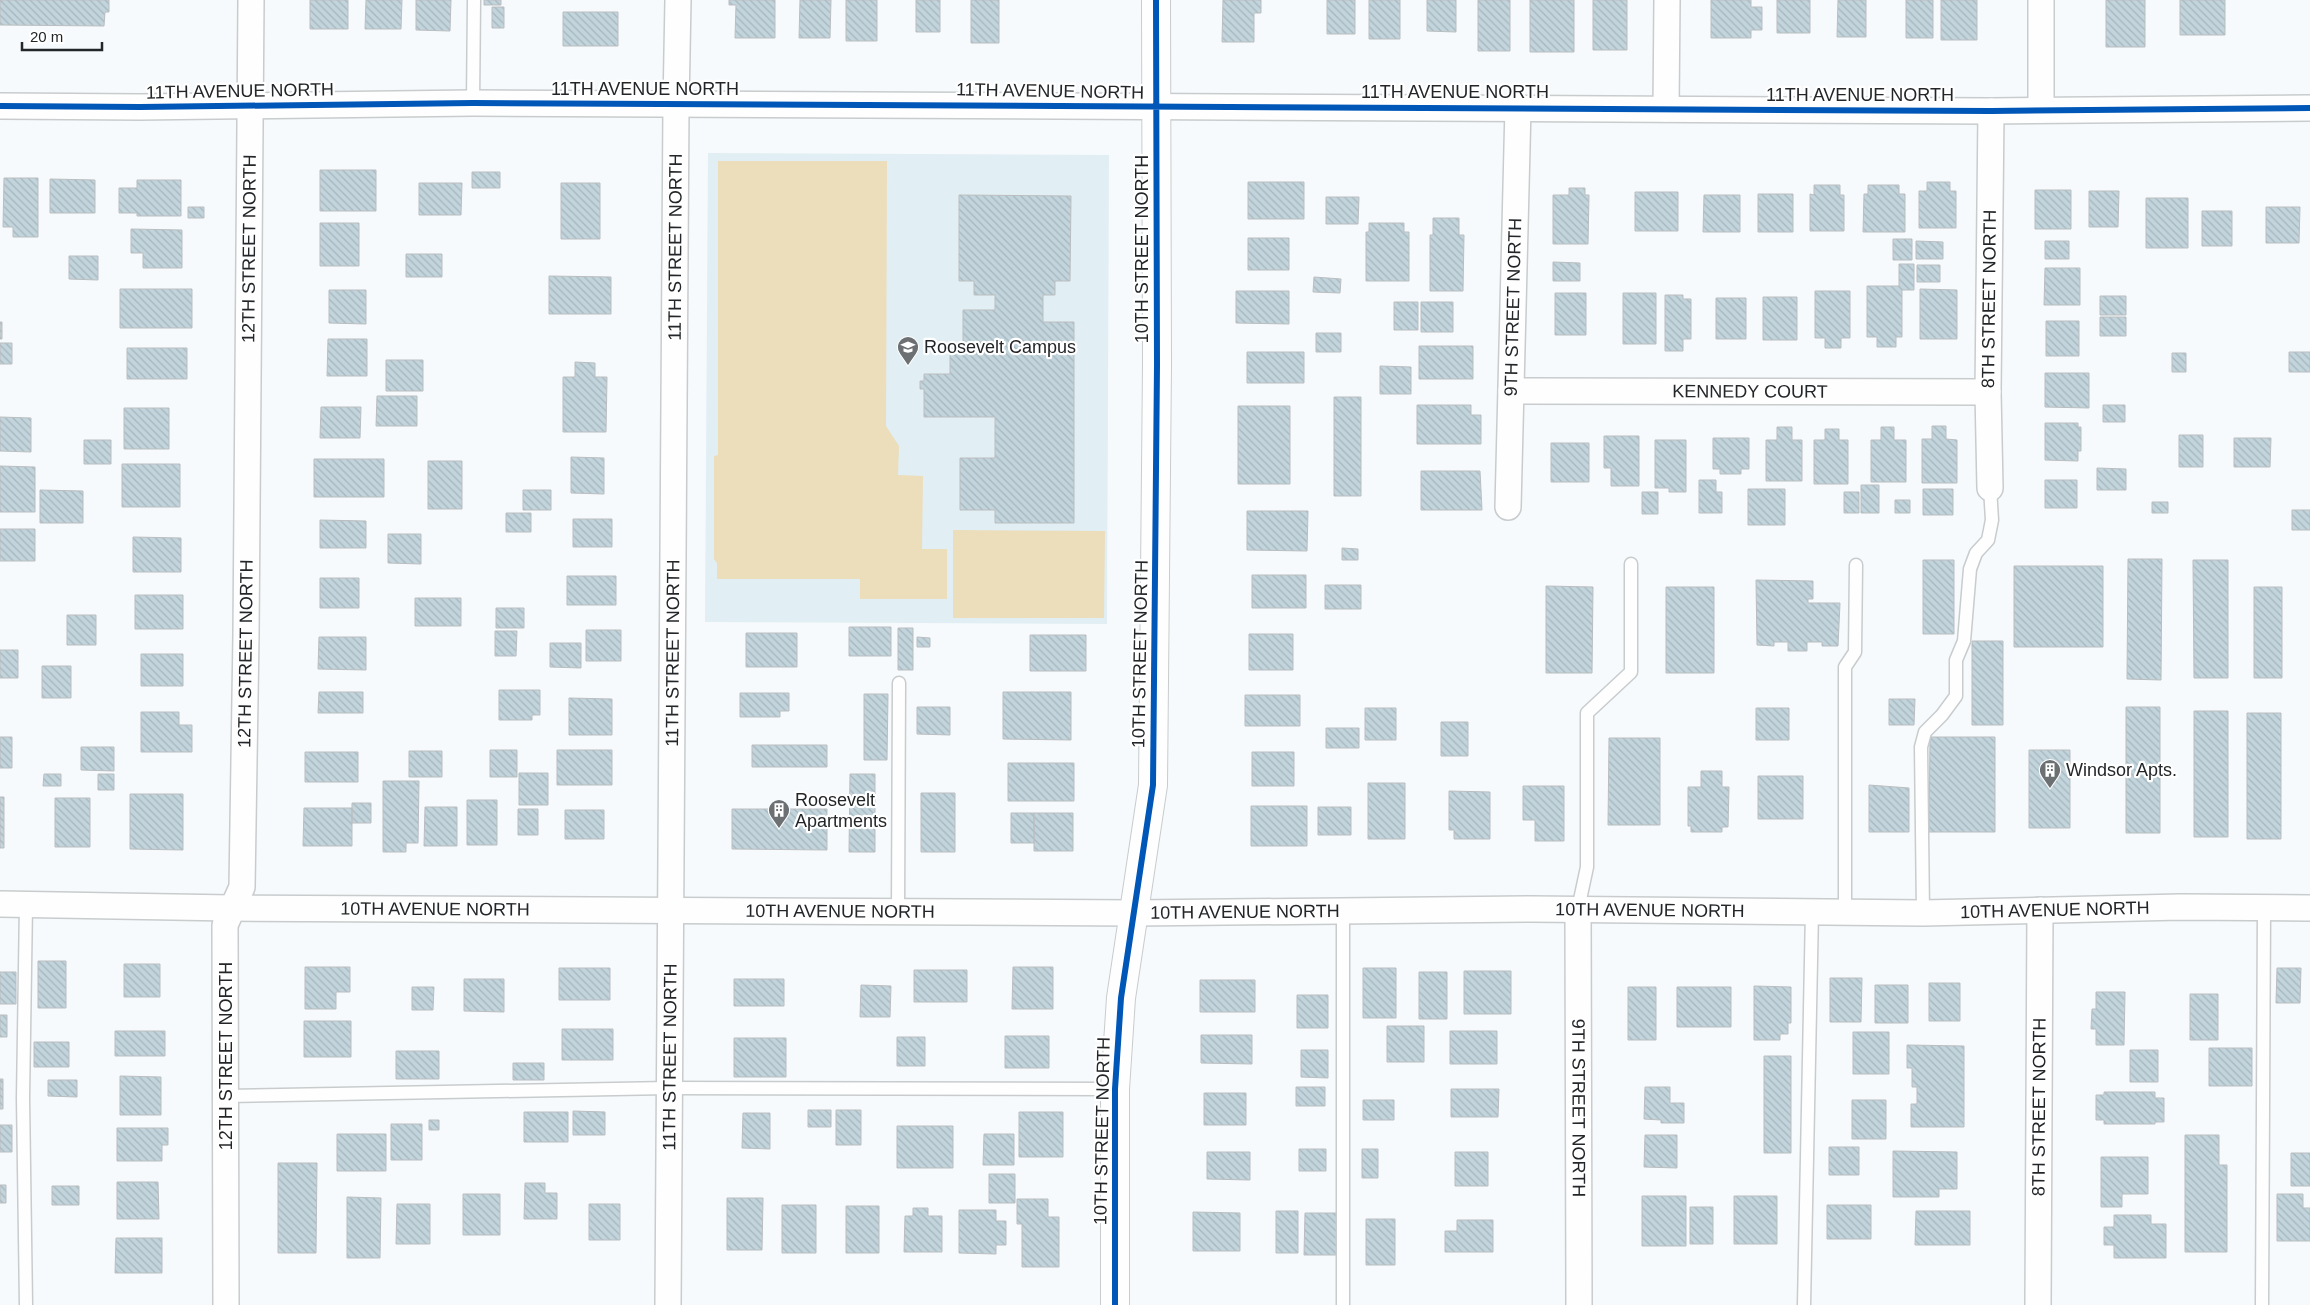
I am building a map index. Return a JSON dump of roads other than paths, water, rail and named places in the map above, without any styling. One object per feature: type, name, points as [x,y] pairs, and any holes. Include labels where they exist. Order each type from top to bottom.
[{"type":"main road","name":"10TH STREET NORTH","points":[[1115,1305],[1114,1089],[1121,998],[1153,786],[1156,0]]},
{"type":"street","name":"12TH STREET NORTH","points":[[226,1305],[225,925],[242,887],[251,0]]},
{"type":"street","name":"11TH STREET NORTH","points":[[668,1305],[668,1088],[672,911],[678,0]]},
{"type":"street","points":[[1666,109],[1667,0]]},
{"type":"street","points":[[2041,0],[2041,110]]},
{"type":"street","name":"11TH AVENUE NORTH","points":[[0,106],[140,107],[473,103],[1518,107],[1991,111],[2310,108]]},
{"type":"street","name":"9TH STREET NORTH","points":[[1508,507],[1518,107]]},
{"type":"street","name":"8TH STREET NORTH","points":[[1990,488],[1988,392],[1991,111]]},
{"type":"street","name":"KENNEDY COURT","points":[[1511,391],[1988,392]]},
{"type":"street","name":"10TH AVENUE NORTH","points":[[0,904],[232,908],[1135,913],[1343,910],[1923,913],[2180,907],[2310,908]]},
{"type":"street","name":"9TH STREET NORTH","points":[[1578,910],[1579,1305]]},
{"type":"street","name":"8TH STREET NORTH","points":[[2038,1305],[2040,910]]},
{"type":"lane","points":[[473,103],[474,0]]},
{"type":"lane","points":[[1923,913],[1921,747],[1924,732],[1942,716],[1956,696],[1956,660],[1964,641],[1970,569],[1976,553],[1988,540],[1992,520],[1990,488]]},
{"type":"lane","points":[[1578,910],[1587,867],[1587,713],[1631,672],[1631,564]]},
{"type":"lane","points":[[1845,912],[1845,667],[1855,652],[1856,565]]},
{"type":"lane","points":[[898,911],[899,683]]},
{"type":"lane","points":[[26,904],[23,1098],[26,1305]]},
{"type":"lane","points":[[2262,1305],[2264,909]]},
{"type":"lane","points":[[1343,910],[1343,1305]]},
{"type":"lane","points":[[1804,1305],[1812,911]]},
{"type":"lane","points":[[226,1096],[668,1088],[1114,1089]]},
{"type":"place","name":"Roosevelt Campus","points":[[908,366]]},
{"type":"place","name":"Windsor Apts.","points":[[2050,789]]},
{"type":"place","name":"Roosevelt Apartments","points":[[779,829]]}]
